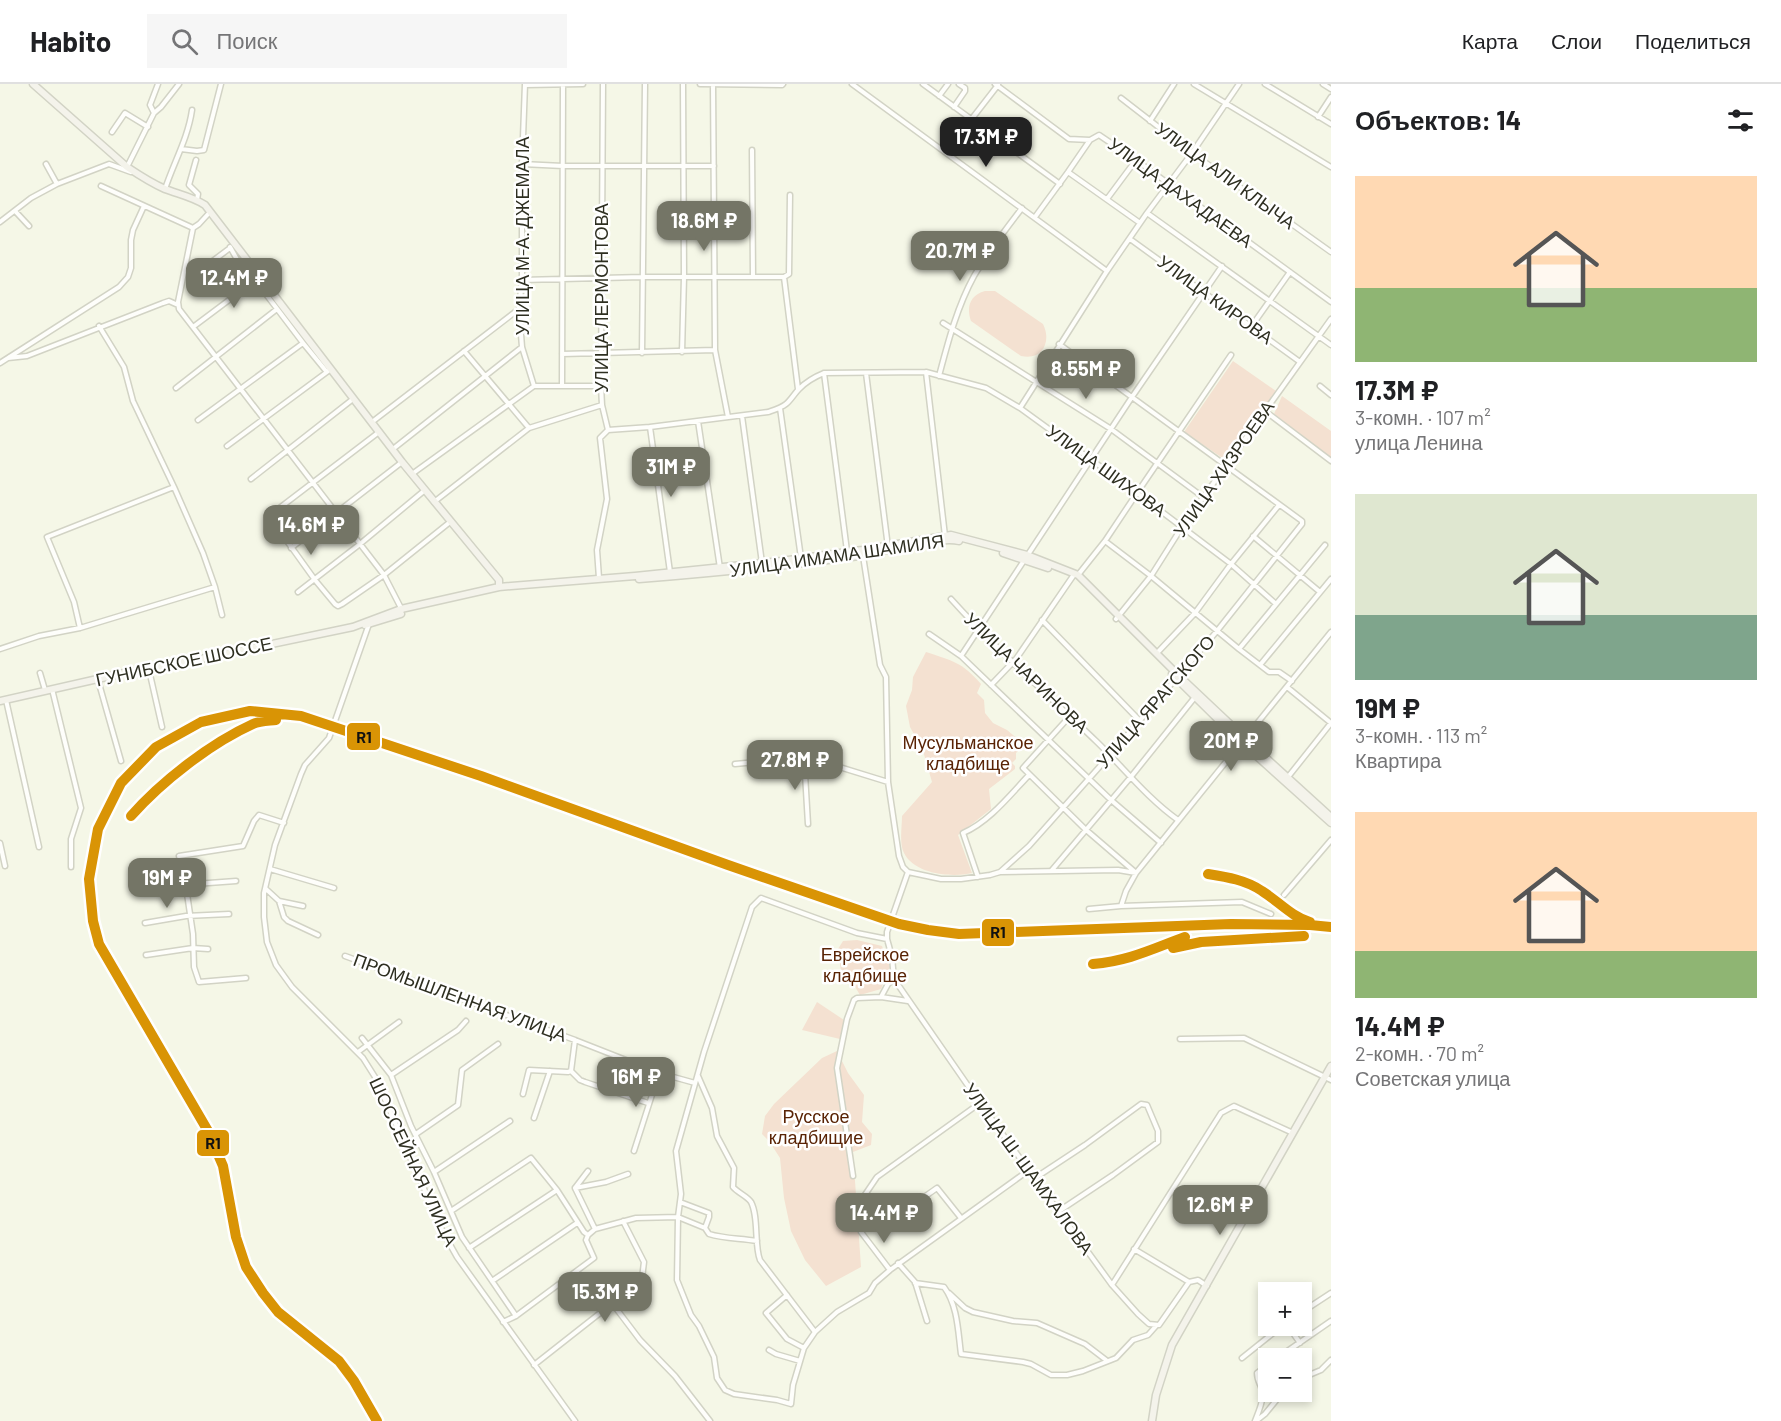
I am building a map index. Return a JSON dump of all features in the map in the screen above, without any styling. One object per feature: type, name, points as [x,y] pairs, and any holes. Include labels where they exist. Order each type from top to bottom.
[{"type":"main road","points":[[33,84],[127,167],[165,189],[197,200],[211,211],[233,245],[328,370],[354,398],[402,462],[499,580],[499,586]]},
{"type":"main road","name":"УЛИЦА ИМАМА ШАМИЛЯ","points":[[402,611],[505,589],[720,569],[888,550],[951,535],[1026,557],[1075,576],[1177,677],[1331,823]]},
{"type":"main road","name":"УЛИЦА ИМАМА ШАМИЛЯ","points":[[369,623],[402,611],[499,586],[720,569],[847,552],[862,553],[945,538]]},
{"type":"main road","name":"УЛИЦА ИМАМА ШАМИЛЯ","points":[[1117,617],[1157,653],[1195,697],[1331,817]]},
{"type":"main road","name":"ГУНИБСКОЕ ШОССЕ","points":[[3,700],[369,623]]},
{"type":"main road","points":[[1154,1421],[1156,1395],[1172,1345],[1329,1077],[1331,1066]]},
{"type":"main road","points":[[1207,1286],[1293,1133],[1329,1077]]},
{"type":"street","points":[[154,113],[150,105],[158,84]]},
{"type":"street","points":[[127,167],[154,113],[180,84]]},
{"type":"street","points":[[181,149],[204,150],[222,84]]},
{"type":"street","points":[[525,84],[583,84]]},
{"type":"street","name":"УЛИЦА М-А. ДЖЕМАЛА","points":[[525,84],[522,280],[519,309],[522,347],[534,386]]},
{"type":"street","points":[[562,386],[563,84]]},
{"type":"street","name":"УЛИЦА ЛЕРМОНТОВА","points":[[599,578],[597,550],[607,499],[600,438],[608,430],[602,405],[601,386],[603,84]]},
{"type":"street","points":[[642,353],[645,84]]},
{"type":"street","points":[[682,352],[683,84]]},
{"type":"street","points":[[700,84],[783,84]]},
{"type":"street","points":[[713,84],[715,350],[728,417]]},
{"type":"street","points":[[852,84],[1107,271]]},
{"type":"street","points":[[922,84],[1060,184]]},
{"type":"street","points":[[939,96],[948,84]]},
{"type":"street","points":[[954,107],[965,91],[965,88],[959,84]]},
{"type":"street","points":[[946,152],[997,84]]},
{"type":"street","name":"УЛИЦА ДАХАДАЕВА","points":[[997,84],[1069,139],[1090,140],[1099,135],[1331,302]]},
{"type":"street","points":[[1150,121],[1174,84]]},
{"type":"street","points":[[1194,84],[1331,167]]},
{"type":"street","points":[[1020,408],[1107,271],[1239,84]]},
{"type":"street","points":[[1265,84],[1331,124]]},
{"type":"street","points":[[1323,84],[1331,89]]},
{"type":"street","points":[[1318,117],[1331,97]]},
{"type":"street","name":"УЛИЦА АЛИ КЛЫЧА","points":[[1121,98],[1192,153],[1331,252]]},
{"type":"street","points":[[165,189],[181,149],[192,110]]},
{"type":"street","points":[[112,132],[125,113],[148,127]]},
{"type":"street","points":[[1035,218],[1090,140]]},
{"type":"street","points":[[752,150],[753,277]]},
{"type":"street","points":[[196,160],[189,185],[198,194],[197,200]]},
{"type":"street","points":[[1107,199],[1136,160]]},
{"type":"street","points":[[46,164],[57,184]]},
{"type":"street","points":[[0,222],[31,198],[57,184],[109,164],[140,176]]},
{"type":"street","points":[[522,164],[714,166]]},
{"type":"street","points":[[1068,172],[1140,223]]},
{"type":"street","points":[[101,186],[193,228]]},
{"type":"street","points":[[522,280],[784,277],[789,274],[790,195]]},
{"type":"street","points":[[0,363],[119,287],[128,277],[131,268],[130,240],[144,206]]},
{"type":"street","points":[[939,376],[951,329],[973,278],[992,247],[1022,208]]},
{"type":"street","points":[[15,211],[28,226]]},
{"type":"street","points":[[178,305],[193,228],[211,211]]},
{"type":"street","points":[[1147,213],[1331,345]]},
{"type":"street","name":"УЛИЦА КИРОВА","points":[[1130,239],[1300,362]]},
{"type":"street","points":[[193,327],[251,284],[252,278],[240,263],[233,245],[202,269]]},
{"type":"street","points":[[961,656],[1222,266]]},
{"type":"street","points":[[1251,327],[1290,272]]},
{"type":"street","points":[[784,277],[798,390]]},
{"type":"street","points":[[227,446],[328,370],[303,343],[277,309],[265,287],[251,284]]},
{"type":"street","points":[[7,358],[27,356],[99,326],[169,301],[178,305],[384,575],[402,611]]},
{"type":"street","points":[[176,388],[277,309]]},
{"type":"street","points":[[372,422],[519,309]]},
{"type":"street","name":"УЛИЦА ХИЗРОЕВА","points":[[1117,617],[1150,576],[1203,497],[1331,319]]},
{"type":"street","points":[[943,323],[1111,429],[1203,497]]},
{"type":"street","points":[[99,326],[124,367],[133,401],[203,553],[222,615]]},
{"type":"street","points":[[198,420],[303,343]]},
{"type":"street","points":[[1059,344],[1279,505],[1195,613],[1157,653]]},
{"type":"street","points":[[393,449],[522,347]]},
{"type":"street","points":[[562,354],[715,350]]},
{"type":"street","points":[[464,351],[530,428]]},
{"type":"street","points":[[991,685],[1013,662],[1075,576],[1105,541],[1231,355]]},
{"type":"street","points":[[926,372],[945,538]]},
{"type":"street","name":"УЛИЦА ШИХОВА","points":[[824,373],[926,372],[986,388],[1020,408],[1137,493],[1231,564],[1276,604]]},
{"type":"street","points":[[608,430],[742,416],[780,408],[814,377],[824,373],[847,552]]},
{"type":"street","points":[[866,373],[888,550]]},
{"type":"street","points":[[412,474],[534,386],[601,386]]},
{"type":"street","points":[[1320,386],[1331,394]]},
{"type":"street","points":[[251,478],[354,398]]},
{"type":"street","points":[[434,502],[530,428],[602,405]]},
{"type":"street","points":[[780,408],[801,558]]},
{"type":"street","points":[[1265,411],[1331,461]]},
{"type":"street","points":[[742,416],[762,562]]},
{"type":"street","points":[[698,421],[720,569]]},
{"type":"street","points":[[650,427],[670,572]]},
{"type":"street","points":[[379,432],[269,516],[315,580],[338,606],[384,575],[450,522]]},
{"type":"street","points":[[291,548],[402,462]]},
{"type":"street","points":[[81,628],[74,602],[47,537],[174,487]]},
{"type":"street","points":[[298,592],[425,490]]},
{"type":"street","name":"УЛИЦА ЯРАГСКОГО","points":[[1000,872],[1029,846],[1110,755],[1217,631],[1302,524],[1302,521],[1279,505]]},
{"type":"street","points":[[1254,536],[1320,592]]},
{"type":"street","points":[[1105,541],[1269,672],[1279,672],[1292,681]]},
{"type":"street","points":[[1239,649],[1325,545]]},
{"type":"street","points":[[862,553],[880,665],[886,677],[888,782],[898,856],[903,867],[908,872],[941,879],[978,877],[1000,872],[1051,870],[1118,870],[1136,873]]},
{"type":"street","points":[[1260,664],[1331,579]]},
{"type":"street","points":[[0,649],[39,636],[81,628],[215,587]]},
{"type":"street","name":"УЛИЦА ЧАРИНОВА","points":[[951,599],[978,630],[1110,755],[1159,807],[1178,821]]},
{"type":"street","points":[[1042,620],[1139,720]]},
{"type":"street","name":"ШОССЕЙНАЯ УЛИЦА","points":[[369,623],[328,738],[305,765],[275,845],[265,888],[264,917],[267,942],[276,965],[292,987],[363,1058],[375,1077],[443,1232],[457,1257],[575,1421]]},
{"type":"street","points":[[1121,906],[1136,873],[1331,633]]},
{"type":"street","points":[[929,634],[961,656],[1111,800],[1161,843]]},
{"type":"street","points":[[148,670],[162,727]]},
{"type":"street","points":[[40,673],[49,690],[81,808],[71,839],[71,867]]},
{"type":"street","points":[[98,680],[121,761]]},
{"type":"street","points":[[1287,687],[1331,723],[1288,778]]},
{"type":"street","points":[[1051,870],[1130,778],[1195,697]]},
{"type":"street","points":[[3,700],[39,848]]},
{"type":"street","points":[[1070,716],[1023,768],[1085,829],[1136,873]]},
{"type":"street","points":[[735,764],[804,757],[888,782]]},
{"type":"street","points":[[804,757],[808,824]]},
{"type":"street","points":[[978,877],[963,833],[972,830],[1029,775]]},
{"type":"street","points":[[246,978],[199,982],[194,967],[193,934],[187,885],[179,856],[243,846],[254,821],[260,815],[284,823]]},
{"type":"street","points":[[1284,895],[1331,840]]},
{"type":"street","points":[[0,843],[4,866]]},
{"type":"street","points":[[270,869],[334,888]]},
{"type":"street","name":"УЛИЦА Ш. ШАМХАЛОВА","points":[[908,872],[887,932],[894,979],[980,1103],[1112,1285],[1138,1314],[1149,1324],[1156,1326]]},
{"type":"street","points":[[187,885],[236,880]]},
{"type":"street","points":[[265,888],[279,901],[284,917],[288,921],[318,935]]},
{"type":"street","points":[[887,939],[857,933],[761,898],[752,907],[697,1075],[676,1150],[681,1194],[678,1217],[677,1280],[691,1315],[714,1357],[717,1378],[725,1390],[734,1394],[791,1404],[793,1385],[804,1348],[815,1332],[837,1312],[869,1293],[874,1283],[890,1269],[1029,1170]]},
{"type":"street","points":[[279,901],[303,906]]},
{"type":"street","points":[[1089,909],[1242,902],[1271,914]]},
{"type":"street","points":[[145,923],[229,914]]},
{"type":"street","points":[[146,956],[193,948],[208,948]]},
{"type":"street","name":"ПРОМЫШЛЕННАЯ УЛИЦА","points":[[345,956],[659,1073],[695,1083]]},
{"type":"street","points":[[881,997],[888,984],[894,979]]},
{"type":"street","points":[[853,1176],[838,1080],[838,1059],[847,1019],[854,1000],[857,998],[881,997],[908,1001]]},
{"type":"street","points":[[391,1075],[458,1030],[466,1021]]},
{"type":"street","points":[[357,1052],[399,1022]]},
{"type":"street","points":[[362,1038],[391,1075],[469,1248],[516,1316]]},
{"type":"street","points":[[1180,1039],[1244,1038],[1329,1077]]},
{"type":"street","points":[[575,1040],[572,1071],[580,1080],[648,1103]]},
{"type":"street","points":[[416,1134],[458,1105],[462,1070],[498,1044]]},
{"type":"street","points":[[523,1094],[529,1070],[572,1071]]},
{"type":"street","points":[[534,1118],[550,1071]]},
{"type":"street","points":[[634,1151],[659,1073]]},
{"type":"street","points":[[697,1075],[712,1108],[717,1136],[734,1168],[733,1187],[750,1200],[760,1260],[815,1332]]},
{"type":"street","points":[[890,1269],[861,1232],[858,1205],[877,1177],[980,1103]]},
{"type":"street","points":[[1035,1178],[1141,1104],[1147,1105],[1158,1131],[1158,1142],[1113,1176],[1059,1211]]},
{"type":"street","points":[[1112,1285],[1221,1113],[1234,1106],[1293,1133]]},
{"type":"street","points":[[434,1172],[510,1121]]},
{"type":"street","points":[[452,1211],[531,1158],[557,1190],[577,1223],[588,1235]]},
{"type":"street","points":[[575,1188],[588,1171]]},
{"type":"street","points":[[575,1188],[606,1182],[628,1174]]},
{"type":"street","points":[[575,1188],[595,1229]]},
{"type":"street","points":[[917,1202],[938,1188],[961,1218]]},
{"type":"street","points":[[469,1248],[557,1190]]},
{"type":"street","points":[[680,1202],[709,1213],[705,1228]]},
{"type":"street","points":[[861,1232],[898,1204]]},
{"type":"street","points":[[503,1322],[516,1316],[594,1258],[586,1240],[595,1229],[636,1218],[678,1217],[705,1228],[709,1234],[718,1237],[758,1241]]},
{"type":"street","points":[[534,1365],[612,1303],[632,1290],[642,1278],[644,1262],[623,1221]]},
{"type":"street","points":[[492,1281],[577,1223]]},
{"type":"street","points":[[1134,1249],[1189,1282]]},
{"type":"street","points":[[898,1263],[915,1283],[927,1321]]},
{"type":"street","points":[[948,1292],[956,1312],[961,1354],[1023,1362],[1051,1375],[1067,1375],[1116,1358],[1133,1340],[1148,1335],[1159,1325],[1189,1282],[1198,1280],[1207,1286]]},
{"type":"street","points":[[915,1283],[944,1287],[965,1308],[973,1312],[1013,1321],[1038,1323],[1085,1344],[1107,1361]]},
{"type":"street","points":[[1312,1305],[1331,1293]]},
{"type":"street","points":[[787,1295],[766,1313],[787,1339],[804,1348]]},
{"type":"street","points":[[612,1303],[640,1340],[675,1376],[710,1421]]},
{"type":"street","points":[[1292,1348],[1331,1321]]},
{"type":"street","points":[[1242,1358],[1270,1336]]},
{"type":"street","points":[[1294,1336],[1299,1343]]},
{"type":"street","points":[[769,1350],[800,1361]]},
{"type":"street","points":[[1312,1374],[1321,1370],[1331,1360]]},
{"type":"street","points":[[1255,1421],[1262,1402]]},
{"type":"street","points":[[1255,1421],[1265,1414],[1275,1402]]},
{"type":"green space","points":[[985,291],[995,291],[1043,324],[1046,331],[1046,343],[1040,353],[1035,356],[1021,356],[971,321],[969,306],[976,295]]},
{"type":"green space","points":[[1233,361],[1276,391],[1227,461],[1184,432]]},
{"type":"green space","points":[[1282,396],[1331,431],[1331,458],[1274,414]]},
{"type":"green space","name":"Мусульманское кладбище","points":[[926,652],[957,663],[968,671],[981,684],[977,693],[984,700],[985,713],[993,723],[1007,730],[1025,745],[1016,753],[1016,759],[1012,763],[1015,769],[989,789],[991,809],[958,835],[972,873],[954,875],[925,870],[909,860],[902,849],[902,816],[932,782],[923,751],[910,727],[906,706],[912,690],[913,677]]},
{"type":"green space","name":"Еврейское кладбище","points":[[857,940],[882,946],[890,967],[881,989],[860,995],[854,985],[842,979],[838,949],[843,941]]},
{"type":"green space","points":[[817,1002],[844,1020],[840,1039],[802,1030]]},
{"type":"green space","name":"Русское кладбищие","points":[[837,1051],[848,1073],[864,1095],[862,1122],[872,1134],[871,1145],[853,1152],[861,1267],[826,1286],[805,1260],[791,1231],[784,1198],[780,1158],[762,1134],[765,1116],[774,1104],[822,1058]]},
{"type":"transit line","name":"R1","points":[[377,1421],[354,1381],[339,1361],[278,1312],[246,1267],[236,1237],[223,1166],[208,1131],[99,944],[93,921],[89,879],[98,829],[121,783],[156,747],[201,722],[250,711],[301,716],[481,776],[899,924],[928,930],[959,934],[1231,924],[1331,927]]},
{"type":"transit line","name":"R1","points":[[131,816],[157,790],[204,752],[253,724],[276,720]]},
{"type":"transit line","name":"R1","points":[[1208,874],[1256,887],[1297,916],[1310,922]]},
{"type":"transit line","name":"R1","points":[[1173,948],[1201,942],[1304,936]]},
{"type":"transit line","name":"R1","points":[[1093,964],[1129,957],[1185,937]]}]
